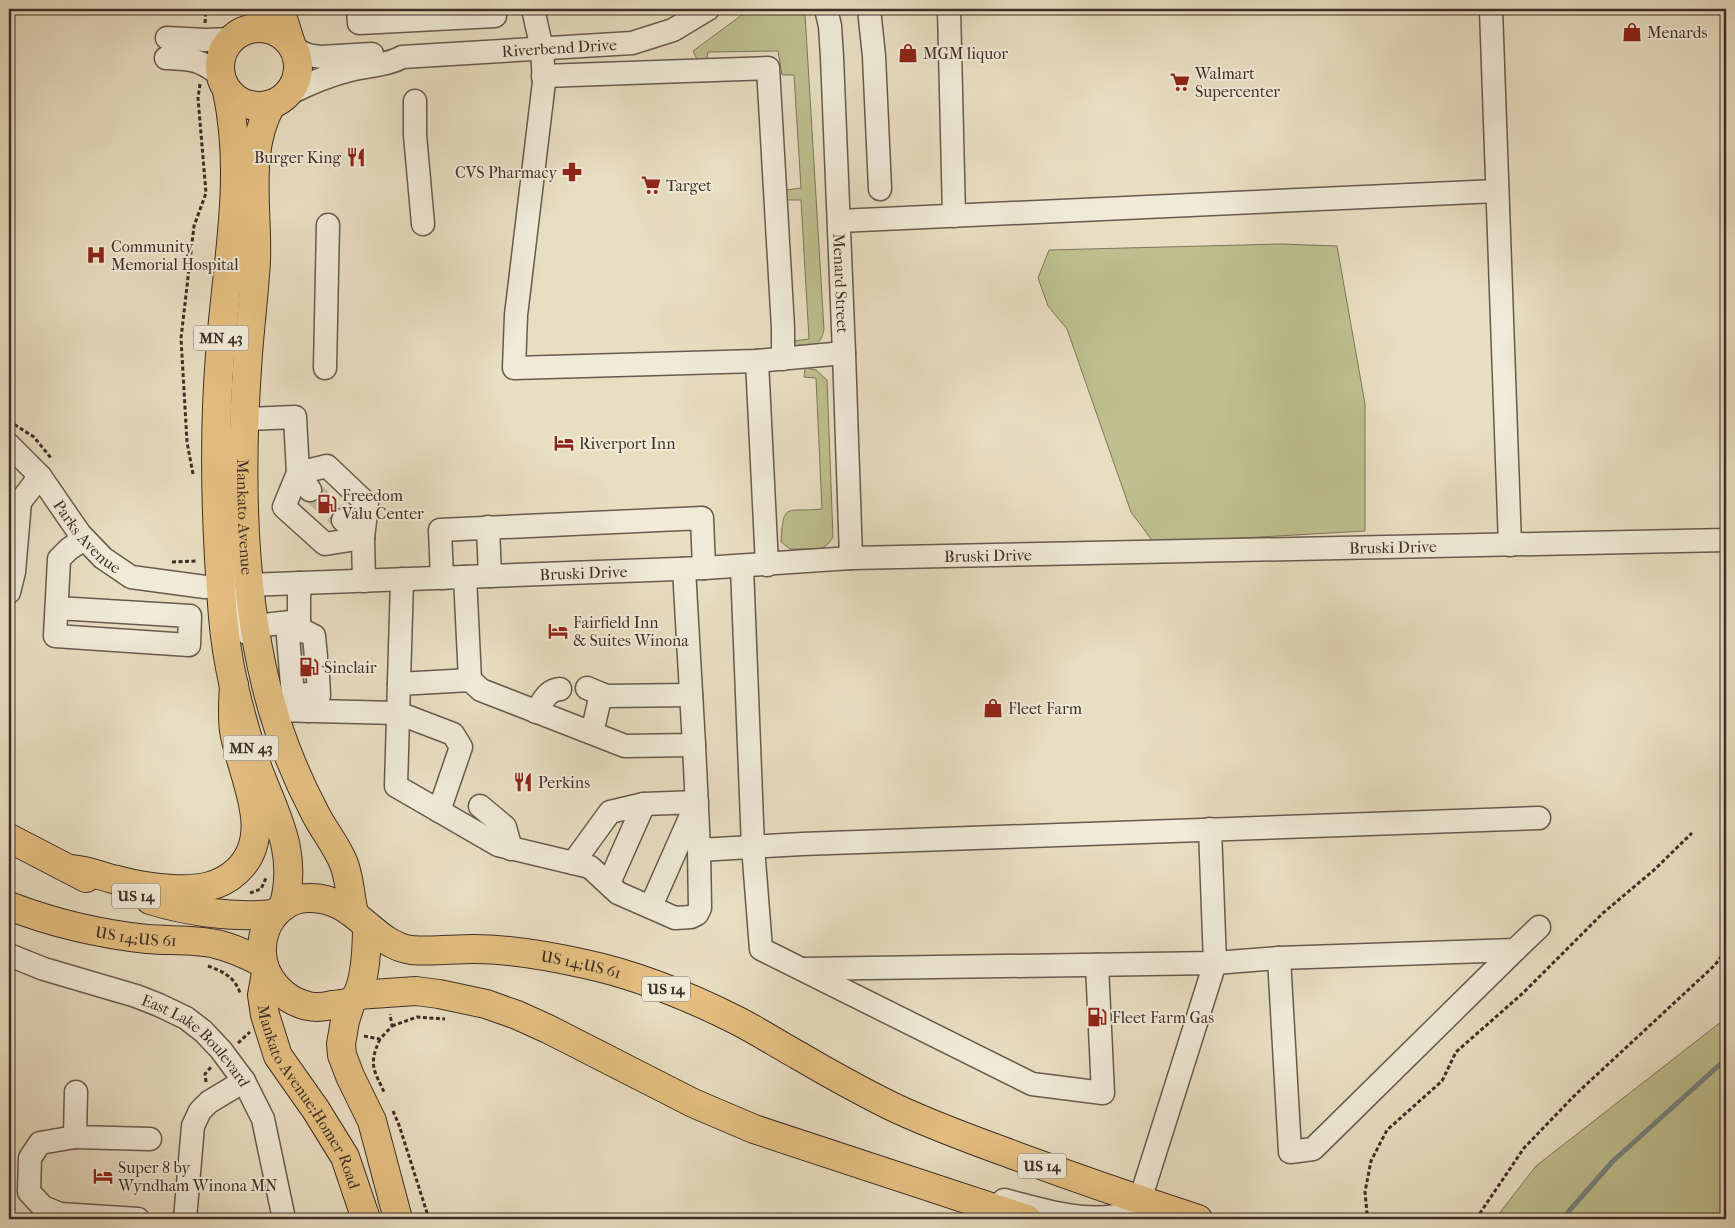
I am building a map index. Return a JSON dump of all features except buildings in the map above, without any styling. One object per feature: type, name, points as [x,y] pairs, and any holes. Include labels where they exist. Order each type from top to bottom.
[{"type":"main road","name":"Mankato Avenue","points":[[280,9],[299,65],[296,81],[260,129],[255,156],[256,261],[245,419],[245,513],[250,585],[266,686],[273,710],[296,773],[344,864],[361,919]]},
{"type":"main road","name":"Mankato Avenue","points":[[241,26],[225,47],[216,81],[235,144],[236,188],[220,356],[217,508],[223,619],[234,685],[255,759],[279,819],[286,845],[289,876],[279,910]]},
{"type":"main road","points":[[241,26],[270,29],[282,35],[292,46]]},
{"type":"main road","points":[[216,81],[237,100],[248,106],[261,107],[280,100]]},
{"type":"main road","points":[[69,869],[84,870],[147,887],[195,890],[209,888],[221,883],[244,866],[253,848],[256,817],[235,732],[232,710],[234,685]]},
{"type":"main road","name":"US 14;US 61","points":[[9,838],[115,890],[162,904],[237,915],[279,910],[302,898],[312,897],[330,900],[361,919],[398,947],[410,950],[476,949],[531,954],[587,964],[656,985],[736,1020],[890,1106],[944,1130],[1140,1200]]},
{"type":"main road","name":"US 14;US 61","points":[[9,906],[59,923],[110,934],[215,944],[238,951],[264,968],[278,990],[304,1006],[316,1007],[354,999],[416,991],[486,1004],[548,1029],[693,1102],[754,1129],[1027,1219]]},
{"type":"main road","points":[[264,968],[263,939],[267,926],[279,910]]},
{"type":"main road","points":[[354,999],[367,951],[361,919]]},
{"type":"main road","name":"Mankato Avenue;Homer Road","points":[[264,968],[262,996],[265,1015],[278,1056],[316,1110],[345,1157],[366,1219]]},
{"type":"main road","name":"Mankato Avenue;Homer Road","points":[[354,999],[344,1027],[341,1044],[342,1055],[372,1121],[398,1219]]},
{"type":"main road","name":"US 14","points":[[1140,1200],[1198,1219]]},
{"type":"street","points":[[358,9],[359,23],[496,16],[494,9]]},
{"type":"street","points":[[533,9],[542,49],[542,97],[516,315],[514,368],[757,361],[844,353]]},
{"type":"street","name":"Riverbend Drive","points":[[280,100],[321,80],[348,71],[395,61],[402,57],[632,43],[673,30],[708,9]]},
{"type":"street","name":"Menard Street","points":[[826,9],[830,26],[839,221],[850,558]]},
{"type":"street","points":[[869,9],[874,56],[880,189]]},
{"type":"street","points":[[950,9],[954,216]]},
{"type":"street","points":[[1491,9],[1510,545]]},
{"type":"street","points":[[216,81],[203,63],[167,48],[205,40],[241,26]]},
{"type":"street","name":"Riverbend Drive","points":[[292,46],[308,55],[321,57],[394,52],[402,57]]},
{"type":"street","points":[[543,76],[768,68],[783,328],[783,359]]},
{"type":"street","points":[[416,101],[416,135],[423,224]]},
{"type":"street","points":[[839,221],[1497,191]]},
{"type":"street","points":[[324,368],[328,225]]},
{"type":"street","points":[[757,361],[767,565]]},
{"type":"street","points":[[245,419],[295,417],[304,481]]},
{"type":"street","points":[[217,432],[222,450],[230,552],[237,571],[250,585]]},
{"type":"street","name":"Parks Avenue","points":[[9,445],[47,469],[84,538],[103,558],[131,577],[206,587],[221,586]]},
{"type":"street","points":[[363,538],[325,544],[284,507],[304,481],[327,466],[367,504],[363,538],[364,581]]},
{"type":"street","points":[[9,592],[14,572],[14,502],[47,469]]},
{"type":"street","points":[[402,579],[396,786],[498,845],[590,867],[618,893],[675,918],[691,917],[697,914],[700,908],[700,850],[691,695],[694,569],[702,518],[440,530],[442,578]]},
{"type":"street","points":[[343,520],[363,538]]},
{"type":"street","points":[[488,527],[490,576]]},
{"type":"street","points":[[57,608],[190,616],[189,645],[55,636],[59,559],[84,538]]},
{"type":"street","name":"Bruski Drive","points":[[250,585],[742,567],[850,558],[1726,540]]},
{"type":"street","points":[[742,567],[753,846],[761,949],[1032,1084],[1103,1092],[1097,964]]},
{"type":"street","points":[[465,577],[470,680],[481,690],[625,746],[694,745]]},
{"type":"street","points":[[299,583],[300,629]]},
{"type":"street","points":[[221,586],[234,599],[244,618],[257,706],[267,735],[279,759],[296,773]]},
{"type":"street","points":[[255,626],[300,629],[314,636],[311,688]]},
{"type":"street","points":[[300,629],[288,637],[293,696],[311,688],[398,713],[454,734],[459,740],[461,747],[439,811]]},
{"type":"street","points":[[399,684],[470,680]]},
{"type":"street","points":[[273,710],[311,688]]},
{"type":"street","points":[[536,712],[548,693],[560,689]]},
{"type":"street","points":[[592,733],[594,691],[606,696],[691,695]]},
{"type":"street","points":[[446,790],[475,804],[505,827],[511,849]]},
{"type":"street","points":[[573,864],[610,812],[644,804],[697,802]]},
{"type":"street","points":[[651,906],[697,802]]},
{"type":"street","points":[[609,883],[644,804]]},
{"type":"street","points":[[700,850],[753,846],[1539,818]]},
{"type":"street","points":[[952,1195],[983,1194],[1044,1210],[1090,1217],[1111,1217],[1127,1214],[1135,1208],[1140,1200],[1215,963],[1210,829]]},
{"type":"street","points":[[1279,958],[1290,1152],[1313,1149],[1539,927]]},
{"type":"street","points":[[800,969],[1215,963],[1279,958],[1515,950]]},
{"type":"street","name":"East Lake Boulevard","points":[[9,955],[44,969],[136,996],[186,1018],[203,1031],[221,1050],[244,1082],[263,1119],[284,1219]]},
{"type":"street","points":[[185,1219],[193,1126],[200,1111],[209,1102],[244,1082]]},
{"type":"street","points":[[75,1137],[76,1092]]},
{"type":"street","points":[[138,1219],[60,1214],[43,1208],[29,1192],[30,1158],[40,1144],[75,1137],[150,1139]]},
{"type":"path","points":[[205,28],[206,9]]},
{"type":"path","points":[[194,481],[187,442],[181,338],[194,226],[206,194],[198,98],[216,81]]},
{"type":"path","points":[[9,421],[34,437],[47,469]]},
{"type":"path","points":[[170,562],[199,561],[200,553]]},
{"type":"path","points":[[1372,1219],[1367,1213],[1365,1192],[1371,1161],[1387,1130],[1442,1081],[1456,1052],[1523,993],[1603,913],[1654,870],[1692,833]]},
{"type":"path","points":[[242,895],[261,889],[267,875],[262,872]]},
{"type":"path","points":[[1476,1219],[1524,1148],[1576,1094],[1715,965],[1726,950]]},
{"type":"path","points":[[204,965],[224,972]]},
{"type":"path","points":[[389,1008],[392,1026]]},
{"type":"path","points":[[386,1096],[372,1065],[374,1052],[380,1039],[392,1026],[417,1017],[445,1019],[453,1014]]},
{"type":"path","points":[[359,1035],[380,1039]]},
{"type":"path","points":[[206,1084],[205,1074],[212,1066]]},
{"type":"path","points":[[389,1103],[399,1125],[429,1219]]},
{"type":"green space","points":[[750,9],[797,9],[805,14],[824,330],[820,341],[806,349],[795,350],[791,343],[809,339],[801,200],[785,199],[787,190],[801,188],[794,75],[782,75],[778,51],[708,52],[705,68],[701,68],[693,51]]},
{"type":"green space","points":[[1281,244],[1337,246],[1365,404],[1365,531],[1154,543],[1131,512],[1067,329],[1048,306],[1038,278],[1049,250]]},
{"type":"green space","points":[[805,368],[816,370],[827,380],[833,537],[821,549],[790,549],[781,542],[783,520],[789,511],[822,509],[816,378],[804,377]]},
{"type":"green space","points":[[1726,1018],[1726,1219],[1495,1219],[1536,1166]]},
{"type":"waterway","points":[[1562,1219],[1613,1161],[1726,1059]]},
{"type":"tunnel","points":[[310,490],[343,520]]},
{"type":"tunnel","points":[[301,638],[307,694]]},
{"type":"place","name":"Menards","points":[[1632,32]]},
{"type":"place","name":"MGM liquor","points":[[908,53]]},
{"type":"place","name":"Walmart Supercenter","points":[[1180,82]]},
{"type":"place","name":"Burger King","points":[[356,157]]},
{"type":"place","name":"CVS Pharmacy","points":[[572,172]]},
{"type":"place","name":"Target","points":[[651,185]]},
{"type":"place","name":"Community Memorial Hospital","points":[[96,255]]},
{"type":"place","name":"Riverport Inn","points":[[564,443]]},
{"type":"place","name":"Freedom Valu Center","points":[[327,504]]},
{"type":"place","name":"Fairfield Inn & Suites Winona","points":[[558,631]]},
{"type":"place","name":"Sinclair","points":[[309,667]]},
{"type":"place","name":"Fleet Farm","points":[[993,708]]},
{"type":"place","name":"Perkins","points":[[523,782]]},
{"type":"place","name":"Fleet Farm Gas","points":[[1097,1017]]},
{"type":"place","name":"Super 8 by Wyndham Winona MN","points":[[103,1176]]}]
